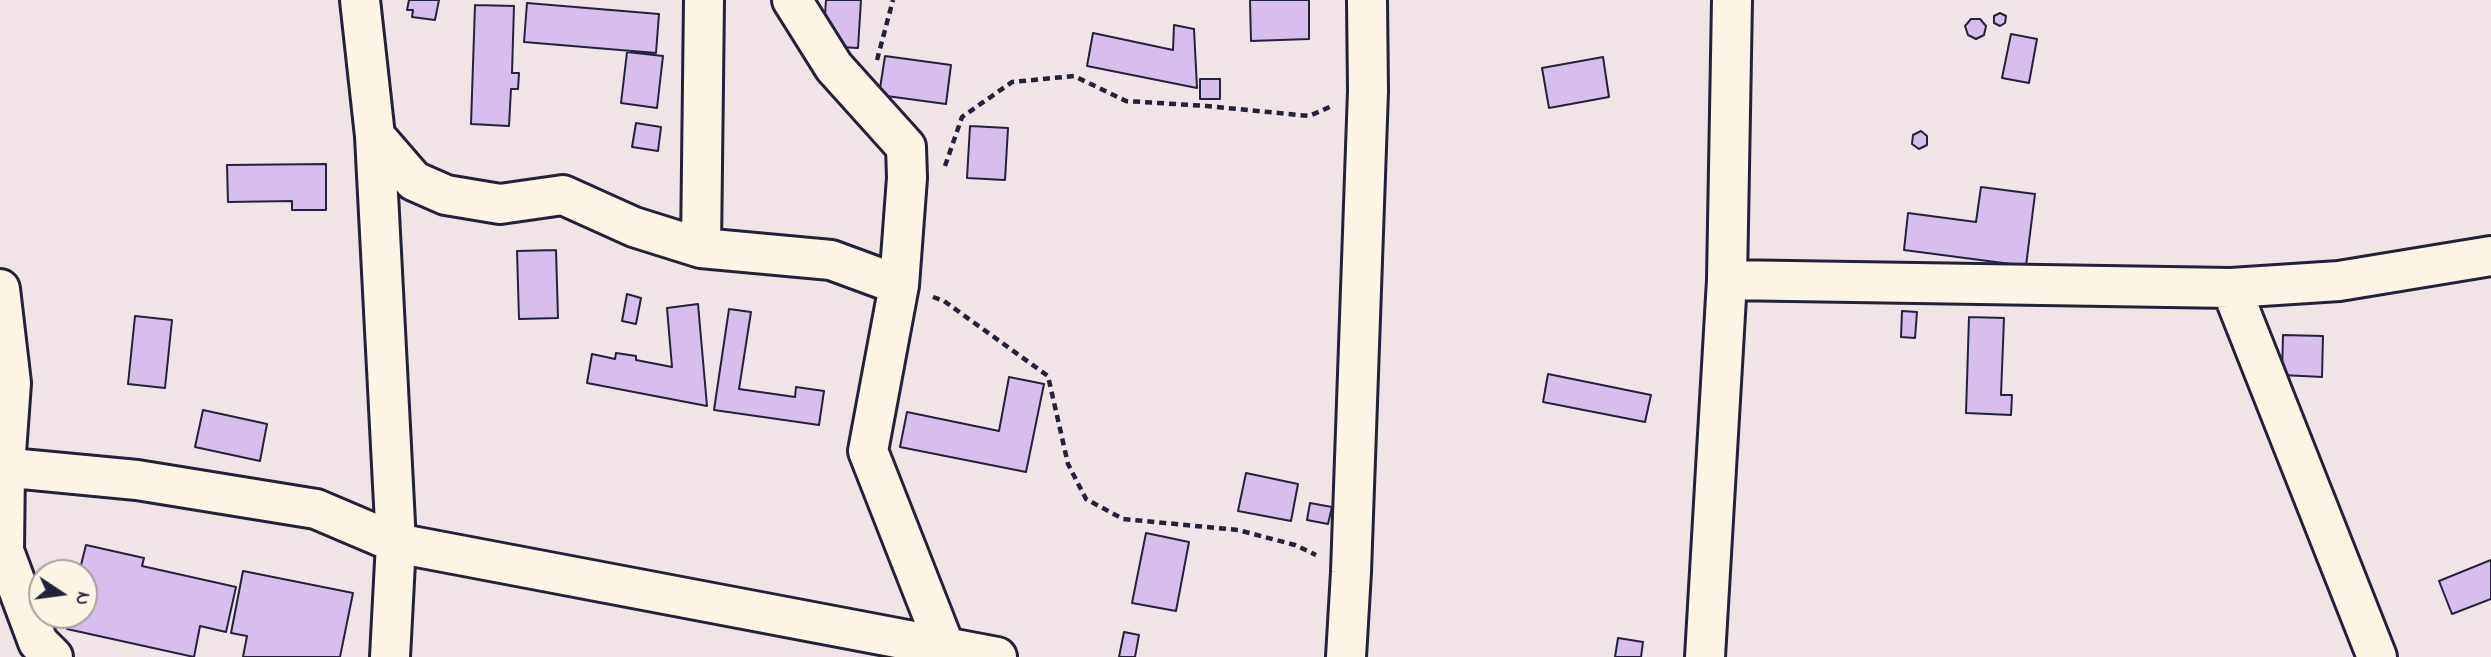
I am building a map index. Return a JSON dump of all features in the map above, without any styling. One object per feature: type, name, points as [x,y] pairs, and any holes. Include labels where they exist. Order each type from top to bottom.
[{"type":"street","points":[[360,0],[375,136],[396,543],[390,657]]},
{"type":"street","points":[[701,248],[704,0]]},
{"type":"street","points":[[792,0],[834,67],[906,147],[907,178],[899,285],[868,451],[945,652]]},
{"type":"street","points":[[1346,657],[1368,91],[1367,0]]},
{"type":"street","points":[[1705,657],[1727,281],[1732,0]]},
{"type":"street","points":[[375,136],[414,181],[446,195],[500,204],[563,195],[634,227],[701,248],[831,260],[899,285]]},
{"type":"street","points":[[1727,281],[2231,288],[2339,281],[2491,256]]},
{"type":"street","points":[[2231,288],[2376,657]]},
{"type":"street","points":[[0,289],[11,383],[2,467],[4,551],[38,642],[52,657]]},
{"type":"street","points":[[2,467],[137,480],[316,509],[396,543],[945,652],[997,657]]},
{"type":"path","points":[[865,100],[893,0]]},
{"type":"path","points":[[942,176],[962,117],[1012,82],[1074,76],[1126,102],[1207,106],[1309,116],[1368,91]]},
{"type":"path","points":[[899,285],[944,301],[1048,376],[1068,464],[1086,499],[1123,519],[1238,530],[1295,545],[1351,572]]},
{"type":"building","points":[[409,0],[439,0],[435,20],[412,17],[413,10],[407,10]]},
{"type":"building","points":[[826,0],[861,0],[858,48],[823,46]]},
{"type":"building","points":[[1250,0],[1309,0],[1309,39],[1251,41]]},
{"type":"building","points":[[527,3],[659,14],[656,53],[524,42]]},
{"type":"building","points":[[475,5],[514,6],[512,73],[519,73],[518,89],[511,89],[509,126],[471,124]]},
{"type":"building","points":[[2000,13],[2006,16],[2005,23],[2000,26],[1994,23],[1994,16]]},
{"type":"building","points":[[1971,19],[1980,19],[1986,26],[1984,35],[1976,39],[1968,35],[1965,26]]},
{"type":"building","points":[[1174,25],[1194,29],[1197,88],[1087,66],[1093,33],[1173,50]]},
{"type":"building","points":[[2011,34],[2037,39],[2029,83],[2002,78]]},
{"type":"building","points":[[627,52],[663,56],[657,108],[621,103]]},
{"type":"building","points":[[885,56],[951,65],[946,104],[879,95]]},
{"type":"building","points":[[1603,57],[1609,97],[1549,108],[1542,68]]},
{"type":"building","points":[[1200,79],[1220,79],[1220,99],[1200,99]]},
{"type":"building","points":[[636,123],[661,127],[658,151],[632,147]]},
{"type":"building","points":[[970,126],[1008,128],[1005,180],[967,178]]},
{"type":"building","points":[[1921,131],[1927,136],[1927,145],[1919,149],[1912,144],[1913,135]]},
{"type":"building","points":[[326,164],[326,210],[292,210],[292,201],[228,202],[227,165]]},
{"type":"building","points":[[1981,187],[2035,194],[2026,266],[1904,250],[1908,213],[1976,222]]},
{"type":"building","points":[[556,250],[558,318],[519,319],[517,251]]},
{"type":"building","points":[[627,294],[641,298],[636,324],[622,321]]},
{"type":"building","points":[[698,304],[707,406],[587,383],[592,354],[615,359],[616,353],[636,356],[636,360],[672,367],[667,308]]},
{"type":"building","points":[[729,309],[751,312],[739,389],[795,397],[796,387],[824,391],[819,425],[714,410]]},
{"type":"building","points":[[1902,311],[1917,312],[1915,338],[1901,337]]},
{"type":"building","points":[[135,316],[172,320],[165,388],[128,384]]},
{"type":"building","points":[[1969,317],[2004,318],[2001,395],[2012,395],[2011,415],[1966,413]]},
{"type":"building","points":[[2283,335],[2323,336],[2322,377],[2282,375]]},
{"type":"building","points":[[1548,374],[1651,395],[1645,422],[1543,402]]},
{"type":"building","points":[[1009,377],[1044,384],[1026,472],[900,447],[907,412],[999,431]]},
{"type":"building","points":[[203,410],[267,424],[260,461],[195,447]]},
{"type":"building","points":[[1246,473],[1298,484],[1291,521],[1238,511]]},
{"type":"building","points":[[1310,503],[1332,507],[1328,524],[1307,520]]},
{"type":"building","points":[[1146,533],[1189,542],[1176,611],[1132,603]]},
{"type":"building","points":[[86,545],[144,558],[142,566],[236,587],[226,632],[200,626],[194,657],[67,629],[98,629],[98,559],[82,559]]},
{"type":"building","points":[[2491,560],[2491,599],[2452,614],[2439,581]]},
{"type":"building","points":[[243,571],[353,593],[340,657],[243,657],[247,636],[231,633]]},
{"type":"building","points":[[1124,632],[1139,635],[1135,657],[1119,657]]},
{"type":"building","points":[[1618,638],[1643,642],[1641,657],[1615,657]]}]
